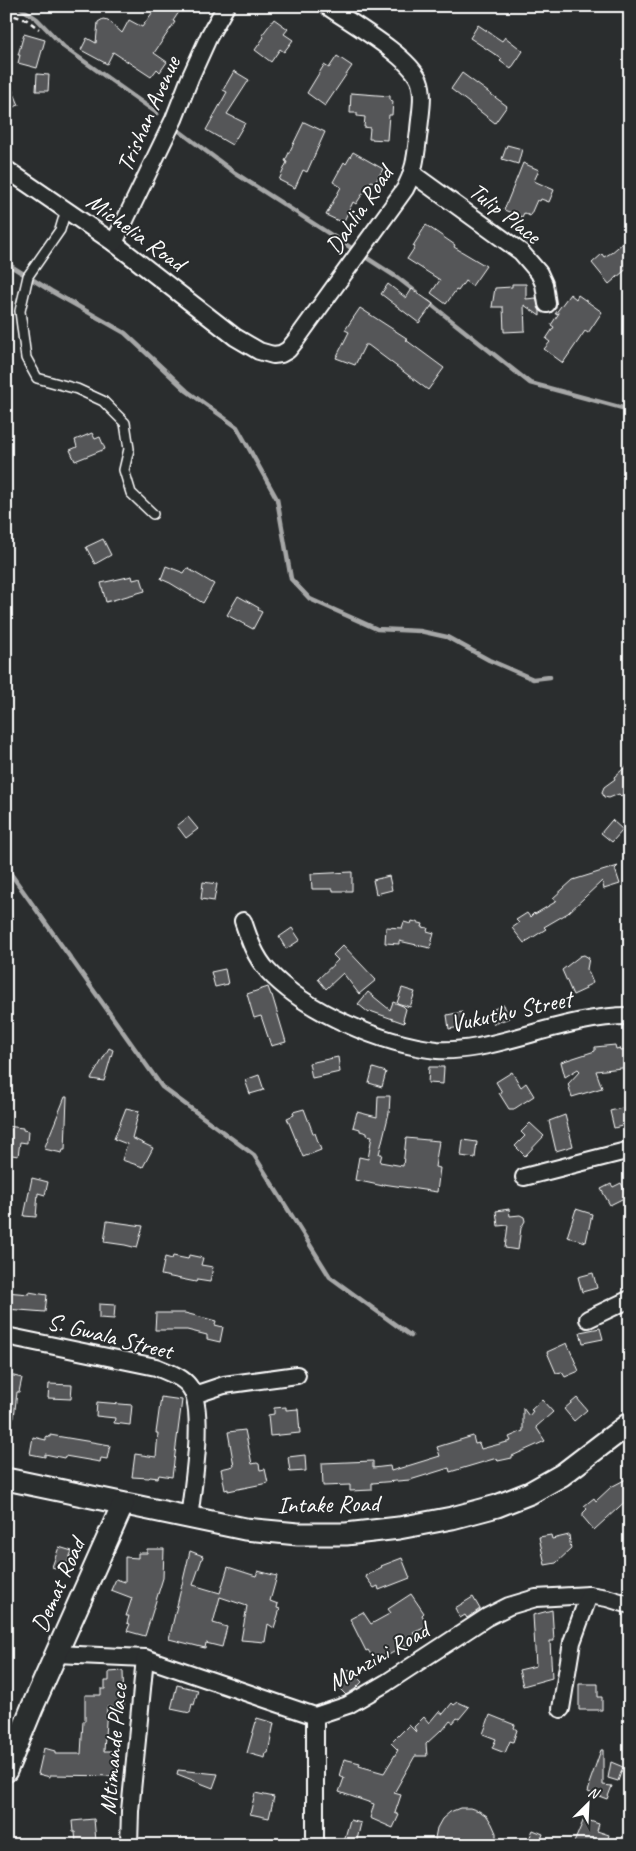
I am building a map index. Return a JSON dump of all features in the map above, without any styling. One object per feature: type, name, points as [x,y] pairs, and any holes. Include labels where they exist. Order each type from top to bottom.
[{"type":"street","name":"Trishan Avenue","points":[[114,243],[174,119],[208,36],[226,6]]},
{"type":"street","name":"Dahlia Road","points":[[235,337],[259,351],[273,355],[281,354],[288,350],[369,240],[413,174],[422,103],[419,81],[407,63],[327,6]]},
{"type":"street","name":"Michelia Road","points":[[6,169],[114,243],[235,337]]},
{"type":"street","name":"Tulip Place","points":[[413,174],[521,252],[539,273],[544,284],[547,304]]},
{"type":"street","name":"Vukuthu Street","points":[[243,921],[252,948],[268,971],[302,999],[325,1014],[377,1036],[415,1047],[439,1050],[477,1047],[584,1020],[630,1016]]},
{"type":"street","points":[[524,1177],[630,1150]]},
{"type":"street","points":[[588,1319],[630,1299]]},
{"type":"street","name":"S. Gwala Street","points":[[6,1336],[156,1367],[182,1380],[189,1386],[194,1395]]},
{"type":"street","points":[[190,1519],[198,1429],[194,1395],[224,1385],[297,1375]]},
{"type":"street","name":"Intake Road","points":[[6,1479],[245,1529],[298,1534],[346,1534],[399,1528],[452,1518],[497,1506],[530,1493],[562,1475],[630,1423]]},
{"type":"street","name":"Demat Road","points":[[6,1771],[123,1504]]},
{"type":"street","points":[[561,1710],[572,1642],[589,1595]]},
{"type":"street","name":"Manzini Road","points":[[56,1654],[145,1658],[315,1716],[348,1705],[394,1678],[487,1617],[509,1606],[536,1598],[589,1595],[630,1605]]},
{"type":"street","name":"Mtimande Place","points":[[129,1845],[130,1811],[145,1658]]},
{"type":"street","points":[[315,1716],[315,1845]]},
{"type":"lane","points":[[66,210],[60,230],[28,276],[20,311],[26,358],[38,378],[77,389],[103,401],[125,423],[129,448],[124,470],[131,493],[153,514]]},
{"type":"path","points":[[6,13],[27,20],[39,28]]},
{"type":"building","points":[[160,6],[183,6],[173,21],[175,22],[154,53],[167,62],[160,72],[157,69],[151,77],[113,52],[107,64],[81,50],[87,38],[96,43],[98,22],[103,19],[108,20],[122,33],[129,20],[142,27],[155,9],[157,10]]},
{"type":"building","points":[[274,19],[288,29],[284,34],[293,40],[284,52],[280,49],[271,62],[255,50],[264,37],[262,35]]},
{"type":"building","points":[[478,25],[502,41],[505,37],[523,51],[511,69],[500,61],[502,59],[470,38]]},
{"type":"building","points":[[24,34],[45,40],[37,68],[18,63],[20,55],[18,55]]},
{"type":"building","points":[[337,56],[352,66],[325,106],[307,93],[324,65],[329,68]]},
{"type":"building","points":[[234,71],[249,80],[227,114],[245,123],[232,145],[206,130],[227,92],[223,90]]},
{"type":"building","points":[[462,73],[507,106],[495,123],[451,89]]},
{"type":"building","points":[[6,74],[19,105],[6,110]]},
{"type":"building","points":[[37,74],[49,75],[48,91],[36,91]]},
{"type":"building","points":[[351,93],[390,96],[390,100],[393,101],[392,115],[389,115],[387,140],[369,139],[370,128],[364,127],[365,117],[357,116],[357,113],[350,113]]},
{"type":"building","points":[[304,122],[325,132],[307,172],[303,170],[295,188],[279,180],[287,162],[285,161]]},
{"type":"building","points":[[507,145],[522,149],[518,164],[502,159]]},
{"type":"building","points":[[353,152],[383,169],[375,183],[371,181],[356,204],[353,202],[343,223],[326,215],[341,187],[333,182],[344,162],[346,164]]},
{"type":"building","points":[[523,163],[539,170],[534,181],[554,190],[549,202],[541,199],[540,201],[537,200],[530,216],[524,213],[522,217],[504,210]]},
{"type":"building","points":[[426,225],[455,245],[454,247],[486,266],[472,286],[465,281],[446,304],[431,293],[440,280],[407,259]]},
{"type":"building","points":[[630,237],[630,266],[609,284],[592,263],[602,254],[604,257],[611,253]]},
{"type":"building","points":[[388,284],[406,298],[412,289],[433,304],[419,323],[381,294]]},
{"type":"building","points":[[512,284],[526,284],[526,299],[536,298],[540,311],[540,316],[524,305],[525,331],[504,332],[503,307],[492,307],[495,288],[512,287]]},
{"type":"building","points":[[570,294],[576,299],[578,295],[602,312],[588,333],[585,331],[563,363],[544,349],[550,342],[546,339],[554,327],[551,325],[559,313],[555,314]]},
{"type":"building","points":[[360,308],[408,339],[406,340],[444,368],[428,390],[368,345],[365,345],[355,365],[336,358],[349,332],[345,330]]},
{"type":"building","points":[[92,433],[95,439],[100,437],[105,449],[75,461],[70,450],[77,447],[75,440]]},
{"type":"building","points":[[103,539],[111,555],[95,564],[86,547]]},
{"type":"building","points":[[166,566],[184,573],[187,568],[214,584],[203,603],[161,579]]},
{"type":"building","points":[[132,576],[133,580],[141,578],[145,591],[106,602],[101,583]]},
{"type":"building","points":[[238,596],[259,608],[258,610],[262,612],[253,629],[227,615]]},
{"type":"building","points":[[630,763],[630,789],[621,796],[619,794],[609,798],[604,797],[602,792],[604,787],[615,779],[614,777]]},
{"type":"building","points":[[188,817],[198,829],[186,838],[177,826]]},
{"type":"building","points":[[612,820],[623,830],[612,842],[601,833]]},
{"type":"building","points":[[618,866],[615,869],[620,884],[604,889],[602,881],[568,913],[544,927],[546,929],[524,943],[512,928],[519,923],[516,920],[527,913],[530,917],[557,901],[553,898],[573,880]]},
{"type":"building","points":[[352,872],[352,891],[312,889],[311,874]]},
{"type":"building","points":[[389,876],[392,890],[376,894],[373,880]]},
{"type":"building","points":[[203,882],[217,884],[214,901],[201,899]]},
{"type":"building","points":[[412,921],[423,924],[422,927],[428,928],[427,931],[434,933],[430,948],[399,941],[399,944],[385,943],[386,927],[402,928],[404,922],[411,924]]},
{"type":"building","points":[[292,928],[300,940],[286,949],[279,937]]},
{"type":"building","points":[[343,945],[376,980],[359,994],[343,973],[326,989],[318,979],[338,960],[333,955]]},
{"type":"building","points":[[584,955],[589,958],[587,969],[593,983],[585,987],[586,989],[573,995],[562,970]]},
{"type":"building","points":[[225,969],[228,984],[215,987],[211,972]]},
{"type":"building","points":[[268,987],[286,1042],[271,1046],[261,1016],[254,1018],[247,994]]},
{"type":"building","points":[[402,988],[415,992],[410,1007],[397,1003]]},
{"type":"building","points":[[368,992],[390,1010],[393,1002],[403,1006],[406,1009],[403,1020],[405,1022],[370,1011],[369,1013],[358,1004]]},
{"type":"building","points":[[504,1005],[509,1018],[494,1024],[489,1011]]},
{"type":"building","points":[[462,1012],[465,1026],[449,1029],[447,1015]]},
{"type":"building","points":[[615,1045],[616,1049],[620,1048],[621,1051],[628,1050],[630,1067],[596,1071],[602,1088],[572,1097],[568,1084],[580,1071],[578,1069],[565,1077],[561,1062],[595,1051],[595,1047]]},
{"type":"building","points":[[109,1048],[113,1050],[104,1081],[91,1079]]},
{"type":"building","points":[[338,1057],[340,1072],[312,1078],[309,1063]]},
{"type":"building","points":[[429,1067],[444,1067],[443,1084],[428,1083]]},
{"type":"building","points":[[373,1068],[386,1072],[382,1087],[369,1083]]},
{"type":"building","points":[[512,1072],[521,1087],[526,1083],[534,1096],[514,1109],[509,1109],[499,1093],[502,1092],[496,1082]]},
{"type":"building","points":[[259,1075],[264,1090],[250,1094],[245,1080]]},
{"type":"building","points":[[378,1096],[390,1096],[389,1113],[379,1154],[382,1154],[380,1162],[403,1166],[406,1138],[439,1141],[435,1167],[440,1168],[437,1192],[383,1184],[383,1186],[355,1180],[359,1157],[368,1159],[372,1136],[353,1127],[357,1112],[377,1117]]},
{"type":"building","points":[[65,1097],[67,1097],[65,1150],[62,1153],[44,1149]]},
{"type":"building","points":[[630,1106],[630,1124],[614,1128],[610,1111]]},
{"type":"building","points":[[126,1108],[139,1111],[132,1138],[153,1148],[143,1167],[122,1160],[127,1144],[114,1139]]},
{"type":"building","points":[[304,1109],[321,1150],[303,1157],[287,1118],[294,1115],[293,1112]]},
{"type":"building","points":[[565,1115],[573,1146],[556,1151],[549,1121]]},
{"type":"building","points":[[530,1123],[544,1136],[525,1156],[515,1146],[525,1136],[521,1132]]},
{"type":"building","points":[[6,1126],[23,1128],[23,1130],[28,1131],[27,1143],[20,1142],[18,1156],[6,1154]]},
{"type":"building","points":[[463,1140],[477,1142],[475,1158],[461,1156]]},
{"type":"building","points":[[32,1178],[48,1182],[45,1195],[38,1193],[36,1217],[24,1216]]},
{"type":"building","points":[[621,1183],[628,1196],[610,1205],[601,1189],[611,1184],[613,1187]]},
{"type":"building","points":[[509,1209],[510,1216],[520,1215],[524,1217],[525,1221],[521,1228],[518,1250],[505,1248],[508,1225],[498,1226],[496,1211]]},
{"type":"building","points":[[576,1209],[592,1214],[586,1242],[567,1237]]},
{"type":"building","points":[[107,1221],[143,1226],[137,1248],[104,1242]]},
{"type":"building","points":[[189,1255],[203,1258],[201,1265],[213,1267],[210,1282],[197,1280],[196,1282],[161,1275],[165,1257],[172,1259],[173,1256],[188,1259]]},
{"type":"building","points":[[593,1273],[597,1288],[582,1292],[578,1277]]},
{"type":"building","points":[[6,1292],[29,1294],[29,1292],[47,1295],[45,1312],[6,1309]]},
{"type":"building","points":[[99,1304],[115,1305],[114,1319],[99,1318]]},
{"type":"building","points":[[156,1313],[185,1313],[216,1321],[215,1325],[223,1327],[220,1342],[207,1339],[207,1335],[187,1330],[155,1330]]},
{"type":"building","points":[[600,1328],[603,1339],[583,1343],[580,1332]]},
{"type":"building","points":[[567,1343],[579,1371],[565,1377],[562,1372],[556,1373],[547,1352]]},
{"type":"building","points":[[6,1374],[22,1378],[19,1392],[17,1392],[14,1418],[6,1418]]},
{"type":"building","points":[[49,1384],[72,1385],[71,1399],[48,1398]]},
{"type":"building","points":[[161,1397],[182,1400],[172,1477],[159,1475],[158,1478],[132,1477],[135,1454],[156,1457],[158,1433],[156,1433]]},
{"type":"building","points":[[577,1398],[587,1410],[574,1421],[564,1409]]},
{"type":"building","points":[[542,1400],[553,1412],[536,1427],[545,1441],[512,1456],[512,1458],[498,1461],[497,1458],[450,1472],[449,1468],[410,1480],[372,1483],[372,1490],[350,1491],[350,1485],[323,1486],[322,1463],[373,1461],[373,1468],[390,1466],[391,1471],[440,1456],[437,1447],[473,1436],[475,1444],[479,1443],[481,1449],[511,1441],[509,1437],[523,1431],[523,1408],[529,1416],[533,1411],[531,1410]]},
{"type":"building","points":[[97,1402],[132,1405],[130,1425],[114,1423],[115,1418],[96,1416]]},
{"type":"building","points":[[286,1407],[286,1410],[298,1409],[300,1433],[270,1436],[268,1415],[274,1414],[274,1408]]},
{"type":"building","points":[[245,1430],[252,1464],[259,1464],[260,1470],[265,1469],[268,1483],[228,1491],[228,1489],[225,1490],[221,1469],[234,1466],[228,1432]]},
{"type":"building","points":[[50,1435],[110,1445],[107,1459],[101,1458],[100,1462],[65,1456],[64,1458],[45,1454],[45,1457],[30,1454],[33,1437],[46,1440],[46,1436],[50,1437]]},
{"type":"building","points":[[305,1455],[306,1471],[290,1472],[288,1457]]},
{"type":"building","points":[[630,1477],[630,1497],[594,1530],[583,1517],[583,1513],[587,1509],[584,1506],[594,1498],[596,1501],[611,1487]]},
{"type":"building","points":[[551,1535],[552,1539],[569,1535],[571,1549],[556,1563],[545,1565],[539,1537]]},
{"type":"building","points":[[59,1547],[72,1551],[64,1571],[52,1567]]},
{"type":"building","points":[[147,1549],[164,1549],[163,1578],[145,1636],[127,1631],[130,1624],[127,1623],[129,1616],[126,1616],[132,1598],[111,1590],[116,1579],[125,1582],[125,1557],[138,1558],[138,1553],[147,1553]]},
{"type":"building","points":[[190,1551],[203,1556],[193,1585],[220,1593],[228,1567],[256,1576],[258,1571],[277,1576],[270,1601],[278,1604],[277,1608],[280,1609],[274,1628],[268,1624],[265,1642],[241,1640],[247,1606],[220,1597],[213,1623],[227,1627],[222,1647],[206,1643],[205,1648],[169,1639]]},
{"type":"building","points":[[402,1558],[410,1578],[379,1590],[378,1586],[374,1588],[365,1576],[376,1571],[381,1566]]},
{"type":"building","points":[[411,1594],[424,1613],[422,1615],[428,1626],[413,1633],[417,1639],[376,1662],[368,1650],[366,1651],[350,1619],[363,1612],[371,1624],[391,1613],[388,1609]]},
{"type":"building","points":[[473,1597],[480,1609],[467,1618],[465,1615],[460,1618],[455,1608]]},
{"type":"building","points":[[552,1610],[554,1641],[550,1641],[552,1678],[523,1686],[519,1670],[536,1666],[533,1615]]},
{"type":"building","points":[[349,1669],[362,1682],[346,1695],[335,1684]]},
{"type":"building","points":[[123,1671],[124,1707],[107,1707],[104,1751],[117,1751],[117,1776],[50,1775],[50,1777],[38,1774],[44,1748],[55,1751],[55,1754],[81,1754],[83,1721],[85,1721],[85,1695],[101,1695],[101,1689],[105,1689],[105,1681],[109,1681],[109,1672]]},
{"type":"building","points":[[579,1684],[598,1684],[598,1697],[602,1697],[602,1710],[579,1710]]},
{"type":"building","points":[[177,1685],[198,1690],[190,1713],[171,1709]]},
{"type":"building","points":[[458,1702],[469,1707],[459,1719],[457,1718],[453,1723],[450,1721],[442,1731],[426,1744],[427,1756],[415,1756],[394,1793],[401,1795],[395,1813],[399,1815],[393,1828],[370,1818],[374,1804],[339,1792],[344,1778],[339,1776],[344,1759],[360,1763],[359,1766],[384,1773],[398,1750],[391,1743],[409,1725],[417,1733],[414,1727],[424,1717],[429,1723],[439,1711],[443,1714],[452,1703],[454,1705]]},
{"type":"building","points":[[490,1715],[515,1725],[514,1728],[517,1730],[513,1742],[510,1741],[505,1753],[492,1748],[496,1739],[483,1734]]},
{"type":"building","points":[[257,1718],[274,1723],[268,1753],[266,1753],[265,1758],[247,1753]]},
{"type":"building","points":[[601,1750],[603,1750],[603,1785],[612,1786],[607,1799],[588,1792]]},
{"type":"building","points":[[611,1762],[623,1767],[618,1781],[608,1778]]},
{"type":"building","points":[[178,1770],[218,1774],[213,1788],[177,1774]]},
{"type":"building","points":[[255,1793],[274,1797],[269,1818],[250,1814]]},
{"type":"building","points":[[460,1808],[470,1808],[487,1816],[496,1833],[496,1845],[436,1845],[437,1828],[442,1819],[450,1812]]},
{"type":"building","points":[[94,1819],[96,1841],[76,1843],[72,1821]]},
{"type":"building","points":[[584,1819],[599,1824],[597,1831],[609,1835],[606,1845],[573,1845]]},
{"type":"building","points":[[350,1820],[361,1823],[356,1844],[344,1841]]},
{"type":"building","points":[[533,1830],[543,1834],[539,1845],[528,1841]]},
{"type":"waterway","points":[[18,6],[37,19],[64,47],[157,113]]},
{"type":"waterway","points":[[174,127],[235,173],[398,278],[416,292]]},
{"type":"waterway","points":[[6,263],[125,333],[187,391],[237,427],[277,499],[291,579],[310,599],[377,629],[420,631],[447,637],[489,660],[533,679],[550,677]]},
{"type":"waterway","points":[[428,302],[530,383],[630,410]]},
{"type":"waterway","points":[[6,867],[162,1087],[254,1155],[330,1277],[411,1336]]}]
